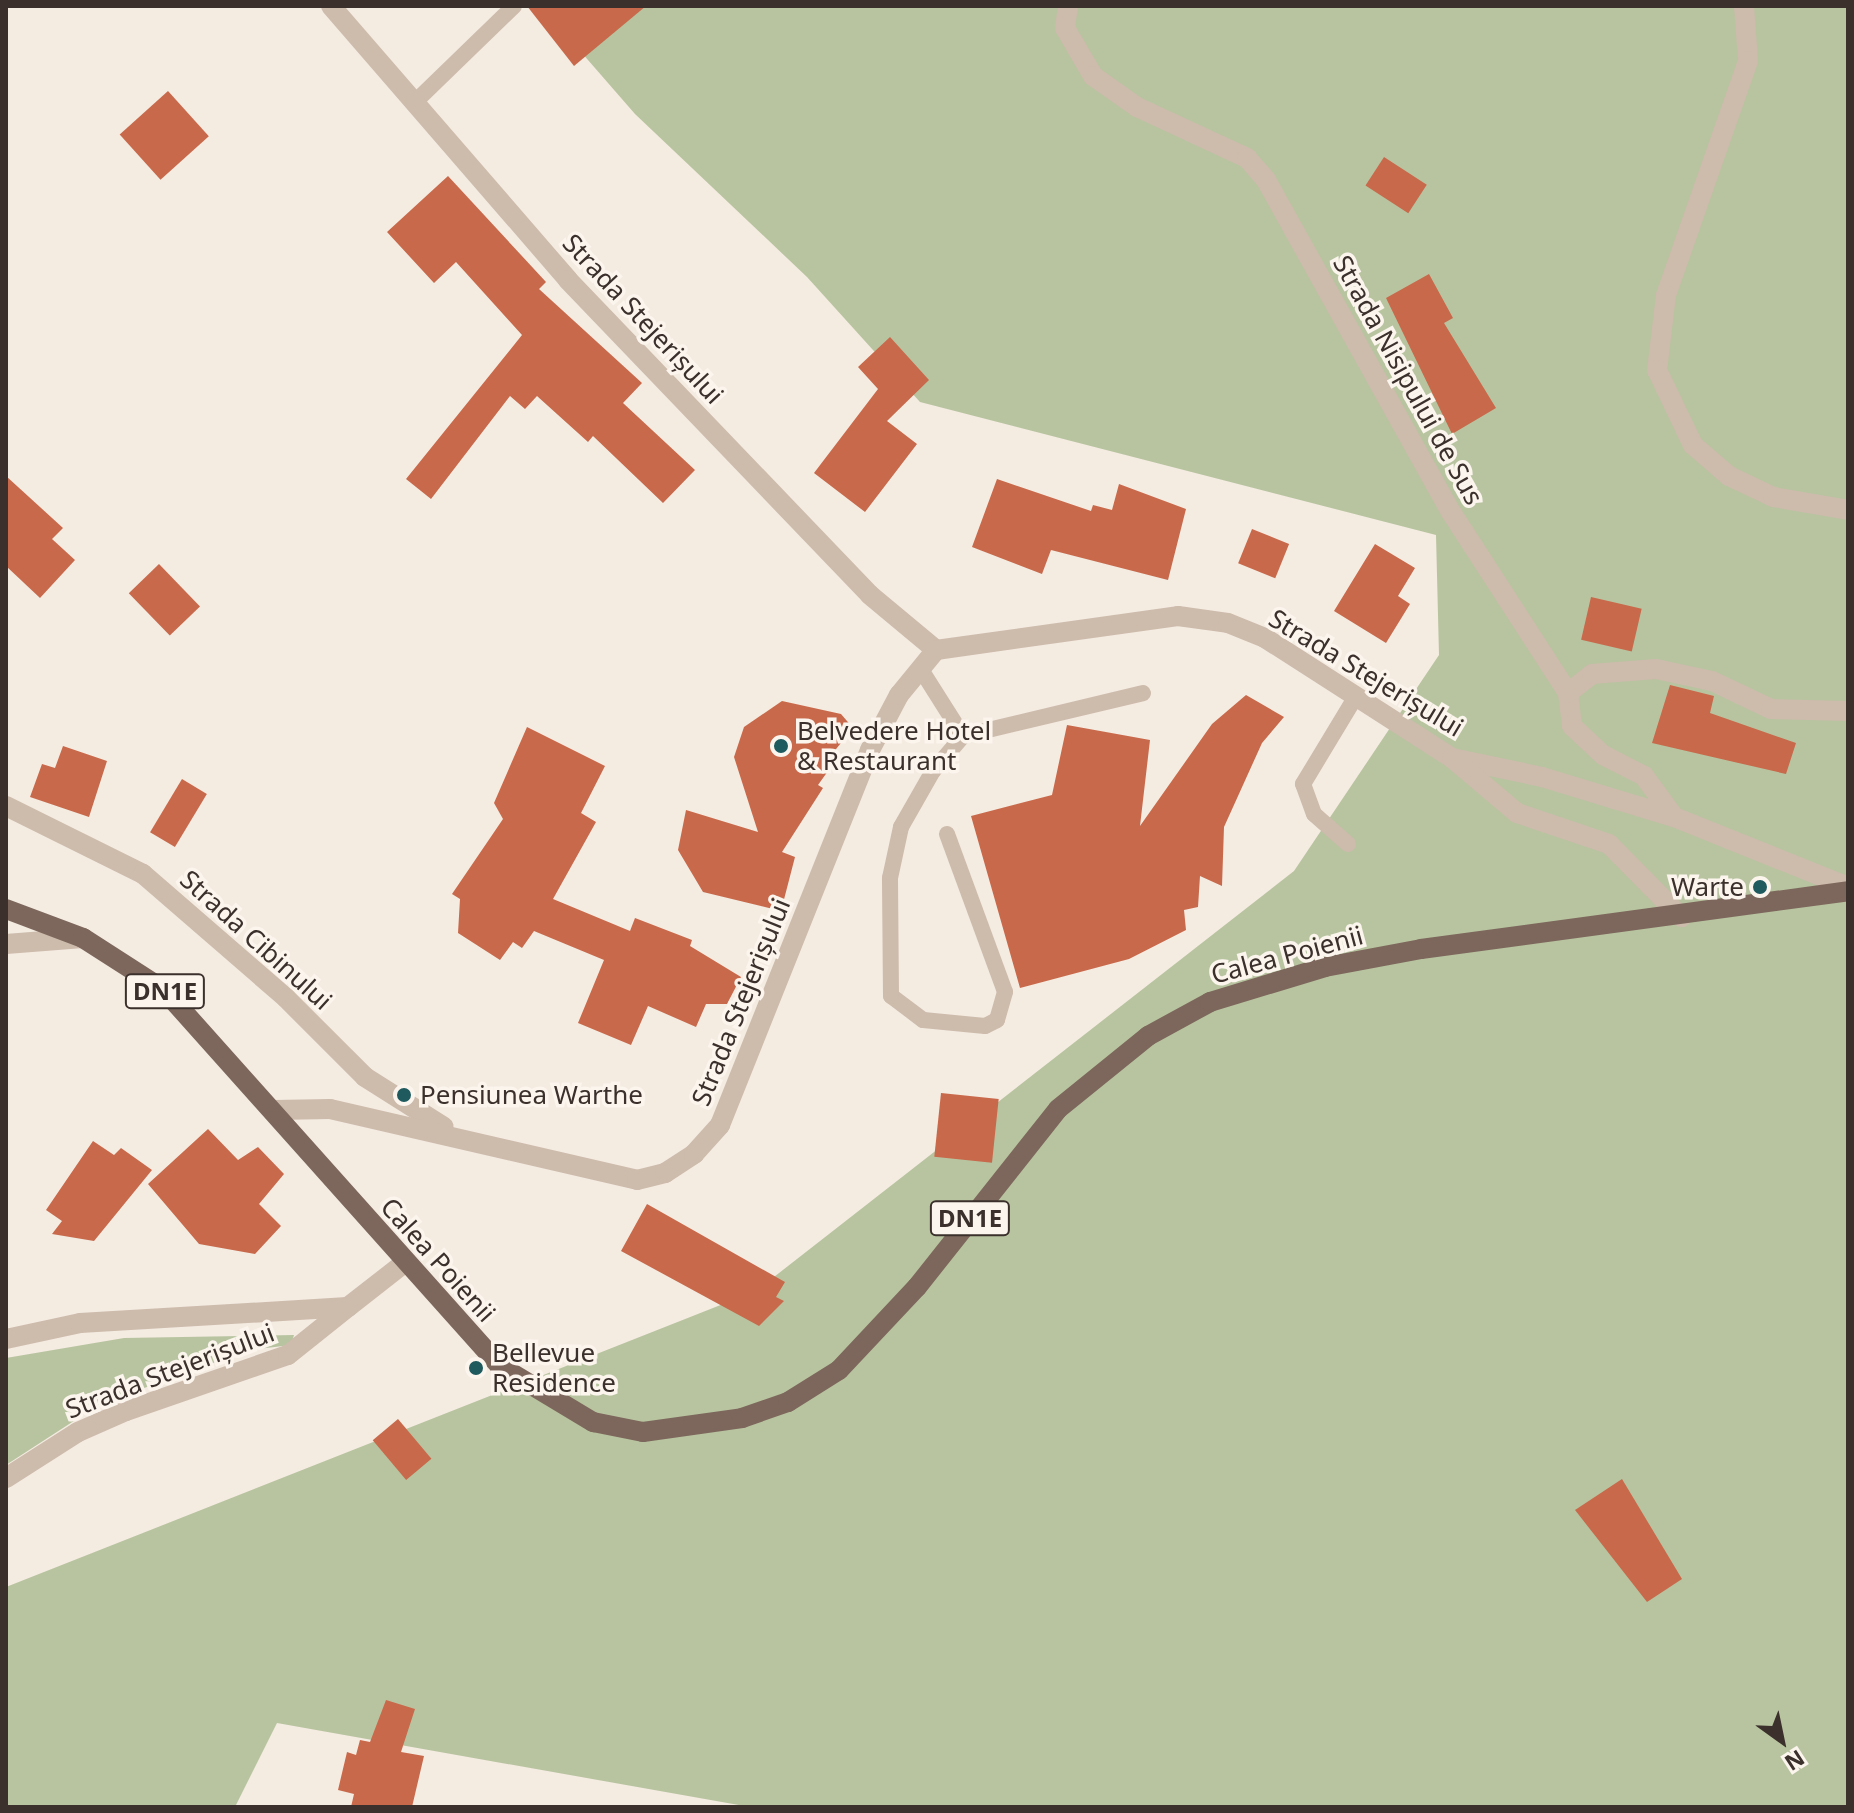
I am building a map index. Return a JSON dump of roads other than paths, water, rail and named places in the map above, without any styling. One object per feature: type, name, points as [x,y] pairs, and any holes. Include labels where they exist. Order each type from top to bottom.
[{"type":"main road","name":"Calea Poienii","points":[[6,909],[83,938],[164,990],[275,1110],[403,1264],[500,1366],[593,1422],[643,1432],[742,1418],[788,1402],[839,1370],[917,1287],[1058,1109],[1148,1036],[1210,1002],[1325,967],[1421,949],[1681,917],[1848,889]]},
{"type":"street","name":"Strada Stejerișului","points":[[331,6],[568,280],[870,595],[936,650]]},
{"type":"street","name":"Strada Nisipului de Sus","points":[[1068,6],[1065,28],[1093,76],[1137,107],[1247,158],[1266,180],[1451,512],[1568,693],[1566,713],[1580,736],[1644,776],[1674,817]]},
{"type":"street","points":[[1744,6],[1748,61],[1666,295],[1657,370],[1693,445],[1729,476],[1773,497],[1848,510]]},
{"type":"street","name":"Strada Stejerișului","points":[[275,1110],[330,1109],[457,1135],[637,1180],[665,1173],[694,1154],[720,1125],[870,750],[920,668],[936,650],[1178,616],[1228,623],[1265,638],[1452,758],[1542,777],[1674,817],[1848,889]]},
{"type":"street","points":[[1568,693],[1592,674],[1656,669],[1712,681],[1771,709],[1848,711]]},
{"type":"street","points":[[1452,758],[1517,813],[1609,844],[1681,917]]},
{"type":"street","name":"Strada Cibinului","points":[[6,806],[143,874],[286,998],[365,1077],[457,1135]]},
{"type":"street","points":[[6,944],[83,938]]},
{"type":"street","name":"Strada Stejerișului","points":[[6,1478],[78,1432],[126,1411],[288,1355],[403,1264]]},
{"type":"street","name":"Strada Stejerișului","points":[[6,1339],[80,1323],[348,1307]]},
{"type":"lane","points":[[414,103],[514,6]]},
{"type":"lane","points":[[920,668],[963,736]]},
{"type":"lane","points":[[947,834],[1005,992],[997,1020],[985,1026],[923,1020],[903,1010],[887,983],[890,878],[901,827],[933,771],[963,736],[1143,693]]},
{"type":"lane","points":[[1348,844],[1314,814],[1303,784],[1356,696]]},
{"type":"place","name":"Belvedere Hotel & Restaurant","points":[[781,746]]},
{"type":"place","name":"Warte","points":[[1760,887]]},
{"type":"place","name":"Pensiunea Warthe","points":[[404,1095]]},
{"type":"place","name":"Bellevue Residence","points":[[476,1368]]}]
